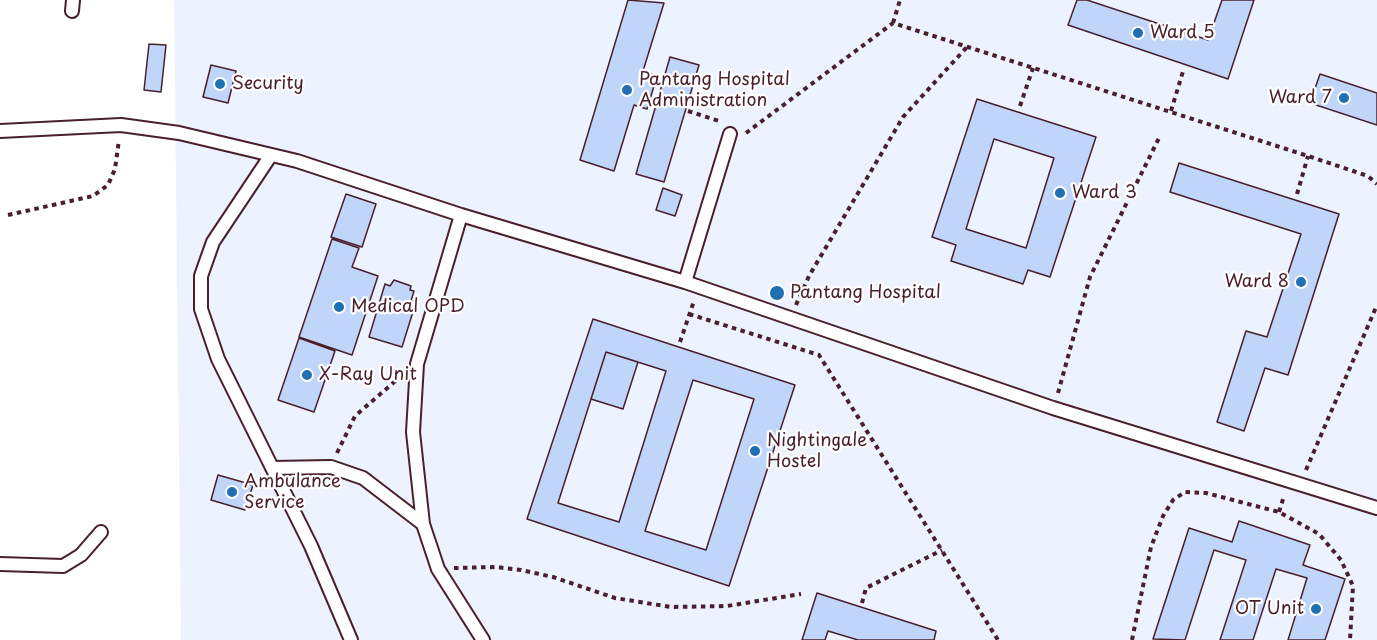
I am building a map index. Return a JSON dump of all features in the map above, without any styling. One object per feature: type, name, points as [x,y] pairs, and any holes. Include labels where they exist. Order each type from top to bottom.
[{"type":"lane","points":[[0,132],[121,125],[179,133],[271,155],[685,282],[790,320],[1053,408],[1377,508]]},
{"type":"lane","points":[[685,282],[732,128]]},
{"type":"lane","points":[[271,155],[213,242],[201,276],[201,309],[218,359],[311,546],[351,640]]},
{"type":"lane","points":[[461,215],[417,364],[413,432],[423,524],[438,569],[483,640]]},
{"type":"lane","points":[[272,468],[331,467],[363,478],[423,524]]},
{"type":"lane","points":[[0,564],[63,566],[81,555],[101,532]]},
{"type":"path","points":[[688,111],[732,128],[747,130],[893,23],[900,0]]},
{"type":"path","points":[[893,23],[1308,156],[1368,176],[1377,184]]},
{"type":"path","points":[[790,320],[809,276],[903,117],[967,47]]},
{"type":"path","points":[[1020,106],[1033,68]]},
{"type":"path","points":[[1171,111],[1184,68]]},
{"type":"path","points":[[8,215],[93,196],[108,185],[115,168],[121,125]]},
{"type":"path","points":[[1053,408],[1090,277],[1160,136]]},
{"type":"path","points":[[1297,194],[1308,156]]},
{"type":"path","points":[[680,342],[698,287]]},
{"type":"path","points":[[1300,485],[1377,305]]},
{"type":"path","points":[[689,314],[819,355],[998,640]]},
{"type":"path","points":[[331,467],[355,416],[375,396],[417,364]]},
{"type":"path","points":[[1132,640],[1151,547],[1163,516],[1173,500],[1185,492],[1206,493],[1279,512],[1319,534],[1341,560],[1353,586],[1350,640]]},
{"type":"path","points":[[862,603],[866,588],[942,550]]},
{"type":"path","points":[[438,569],[496,567],[521,570],[553,577],[615,598],[671,607],[727,606],[801,594]]},
{"type":"shaded area","name":"Pantang Hospital","points":[[174,0],[1377,0],[1377,640],[181,640]]},
{"type":"building","name":"Pantang Hospital Administration","points":[[628,0],[664,3],[643,71],[657,76],[647,109],[634,105],[614,171],[580,160]]},
{"type":"building","name":"Ward 5","points":[[1077,0],[1087,0],[1208,40],[1222,0],[1254,0],[1228,79],[1068,25]]},
{"type":"building","points":[[149,44],[166,45],[161,92],[144,90]]},
{"type":"building","points":[[670,57],[699,65],[664,182],[636,174]]},
{"type":"building","name":"Security","points":[[211,65],[236,71],[228,103],[203,97]]},
{"type":"building","name":"Ward 7","points":[[1320,74],[1377,93],[1377,125],[1310,103]]},
{"type":"building","name":"Ward 3","points":[[977,99],[1096,137],[1050,277],[1028,270],[1023,284],[951,261],[956,245],[932,237]],"holes":[[[994,139],[1054,158],[1026,248],[966,229]]]},
{"type":"building","name":"Ward 8","points":[[1179,163],[1339,214],[1288,375],[1265,368],[1244,431],[1217,422],[1246,331],[1267,337],[1301,234],[1170,192]]},
{"type":"building","points":[[663,188],[682,195],[675,216],[656,210]]},
{"type":"building","points":[[346,194],[376,204],[362,247],[331,237]]},
{"type":"building","name":"Medical OPD","points":[[332,239],[359,248],[352,267],[378,276],[352,355],[299,337]]},
{"type":"building","points":[[394,280],[411,286],[410,290],[414,291],[411,301],[416,302],[402,347],[369,337],[385,284],[390,286]]},
{"type":"building","name":"Nightingale Hostel","points":[[593,319],[795,385],[729,586],[527,519]],"holes":[[[606,352],[666,371],[619,522],[558,503]],[[693,380],[754,399],[706,550],[645,531]]]},
{"type":"building","name":"X-Ray Unit","points":[[299,338],[335,351],[314,412],[278,400]]},
{"type":"building","points":[[606,352],[638,362],[623,409],[591,399]]},
{"type":"building","name":"Ambulance Service","points":[[218,475],[253,485],[245,510],[211,500]]},
{"type":"building","name":"OT Unit","points":[[1239,521],[1310,545],[1303,565],[1345,579],[1325,640],[1288,640],[1307,578],[1276,569],[1253,640],[1220,640],[1246,560],[1214,550],[1185,640],[1153,639],[1189,528],[1232,542]]},
{"type":"building","points":[[817,593],[936,631],[934,640],[858,640],[828,631],[825,640],[802,640]]},
{"type":"place","name":"Ward 5","points":[[1138,33]]},
{"type":"place","name":"Security","points":[[220,84]]},
{"type":"place","name":"Pantang Hospital Administration","points":[[627,90]]},
{"type":"place","name":"Ward 7","points":[[1344,98]]},
{"type":"place","name":"Ward 3","points":[[1060,193]]},
{"type":"place","name":"Ward 8","points":[[1301,282]]},
{"type":"place","name":"Pantang Hospital","points":[[777,293]]},
{"type":"place","name":"Medical OPD","points":[[339,307]]},
{"type":"place","name":"X-Ray Unit","points":[[307,375]]},
{"type":"place","name":"Nightingale Hostel","points":[[755,451]]},
{"type":"place","name":"Ambulance Service","points":[[232,492]]},
{"type":"place","name":"OT Unit","points":[[1316,609]]}]
